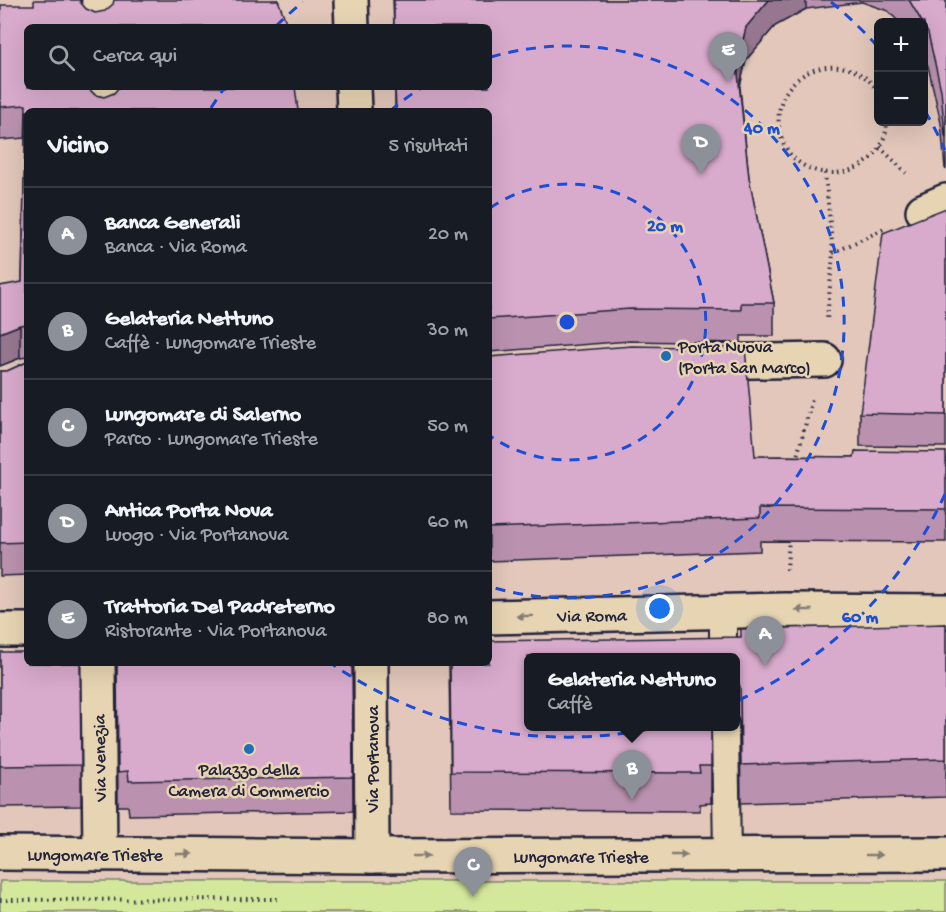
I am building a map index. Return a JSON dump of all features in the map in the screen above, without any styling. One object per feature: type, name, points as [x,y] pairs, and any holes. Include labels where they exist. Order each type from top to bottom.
[{"type":"main road","points":[[97,24],[99,0]]},
{"type":"main road","points":[[351,0],[352,24]]},
{"type":"main road","points":[[101,90],[103,108]]},
{"type":"main road","points":[[353,90],[354,108]]},
{"type":"main road","points":[[677,361],[824,360]]},
{"type":"main road","name":"Via Roma","points":[[492,617],[785,610],[946,611]]},
{"type":"main road","points":[[0,630],[24,630]]},
{"type":"main road","name":"Via Venezia","points":[[98,666],[100,854]]},
{"type":"main road","name":"Via Portanova","points":[[372,666],[372,856]]},
{"type":"main road","name":"Lungomare Trieste","points":[[0,853],[372,856],[946,854]]},
{"type":"lane","points":[[723,611],[723,653]]},
{"type":"lane","points":[[725,731],[727,855]]},
{"type":"path","points":[[874,84],[860,73],[843,66],[826,66],[809,71],[795,81],[785,94],[779,111],[779,129],[785,144],[795,158],[809,168],[825,173],[841,173],[857,169],[870,159],[880,147],[887,126]]},
{"type":"path","points":[[795,464],[824,360],[833,253],[825,173]]},
{"type":"path","points":[[833,253],[935,206]]},
{"type":"path","points":[[785,610],[789,535]]},
{"type":"green space","points":[[0,881],[946,881],[946,912],[0,912]]},
{"type":"building","points":[[34,0],[80,0],[86,9],[95,13],[105,11],[114,0],[278,0],[286,24],[24,24],[24,90],[90,90],[95,95],[104,97],[116,90],[295,90],[298,108],[26,108],[26,105],[0,107],[1,5],[34,5]]},
{"type":"building","points":[[394,0],[769,0],[746,27],[737,64],[749,178],[774,303],[741,303],[741,310],[630,309],[492,319],[492,108],[396,108],[395,90],[492,90],[492,24],[394,24]]},
{"type":"building","points":[[909,0],[946,0],[946,137],[941,90],[928,33],[928,18],[920,18]]},
{"type":"building","points":[[24,194],[24,324],[0,333],[0,286],[22,282]]},
{"type":"building","points":[[946,208],[946,415],[860,413],[883,233]]},
{"type":"building","points":[[632,346],[745,348],[755,456],[854,457],[855,451],[946,452],[946,509],[760,508],[760,518],[492,528],[492,357]]},
{"type":"building","points":[[24,363],[24,542],[0,543],[0,371],[7,371]]},
{"type":"building","points":[[946,624],[946,759],[741,765],[740,653],[524,653],[524,731],[711,731],[711,766],[699,766],[700,773],[451,772],[450,666],[492,666],[492,641],[741,637],[741,629]]},
{"type":"building","points":[[0,652],[24,652],[24,666],[80,666],[81,765],[0,766]]},
{"type":"building","name":"Palazzo della Camera di Commercio","points":[[117,666],[352,666],[353,777],[129,781],[128,771],[118,772]]},
{"type":"place","name":"Trattoria Del Padreterno","points":[[728,82]]},
{"type":"place","name":"Antica Porta Nova","points":[[701,174]]},
{"type":"place","name":"Porta Nuova (Porta San Marco)","points":[[666,356]]},
{"type":"place","name":"Banca Generali","points":[[765,666]]},
{"type":"place","name":"Palazzo della Camera di Commercio","points":[[249,749]]},
{"type":"place","name":"Gelateria Nettuno","points":[[632,800]]},
{"type":"place","name":"Lungomare di Salerno","points":[[473,897]]}]
